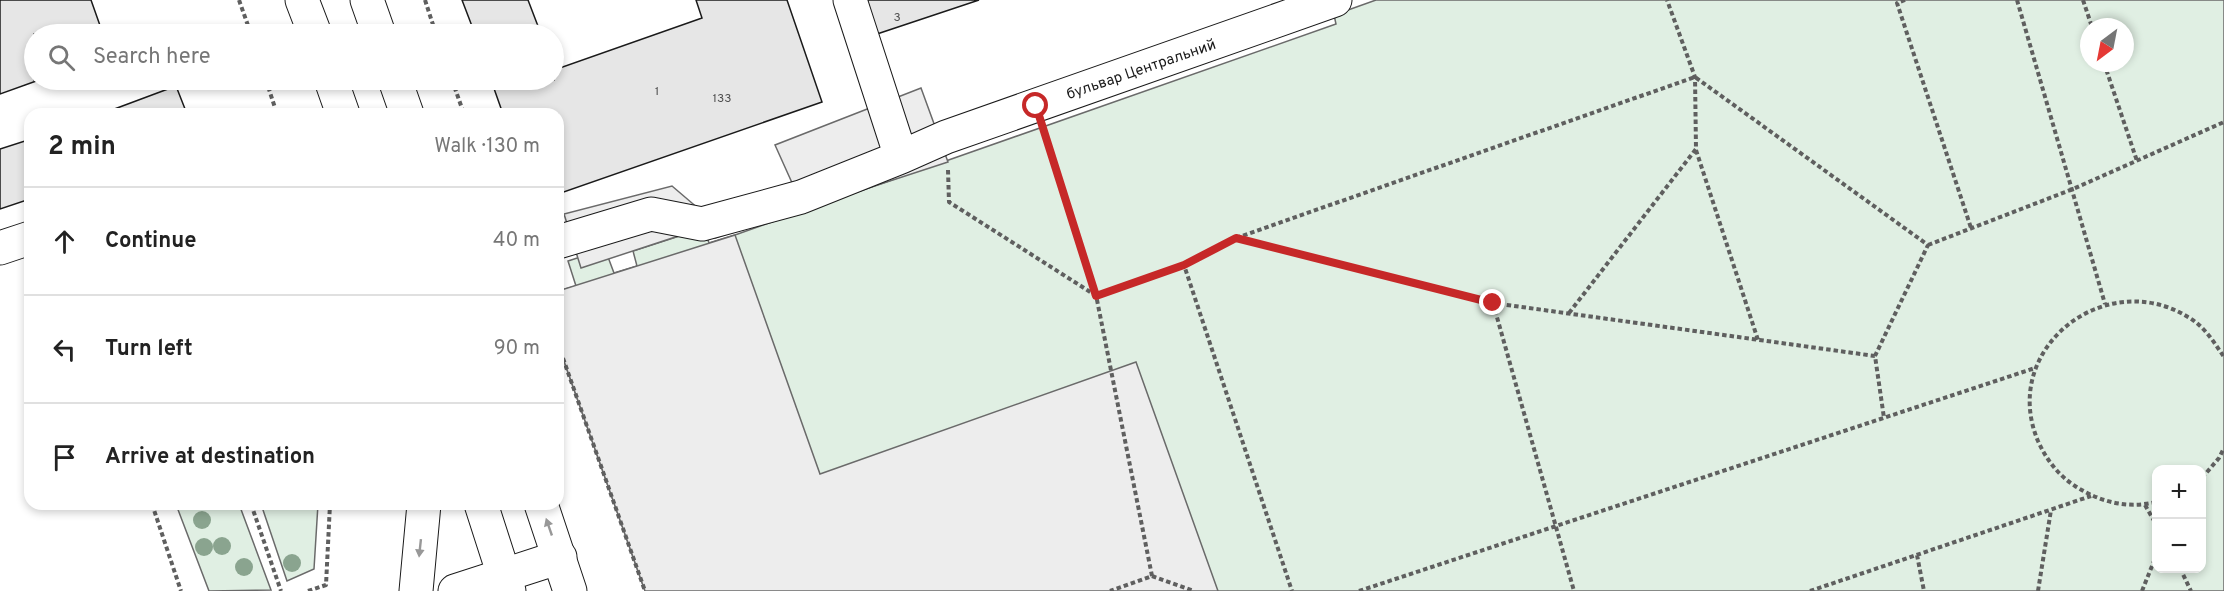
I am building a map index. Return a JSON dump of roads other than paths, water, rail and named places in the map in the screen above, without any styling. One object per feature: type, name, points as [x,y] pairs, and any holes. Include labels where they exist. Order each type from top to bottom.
[{"type":"street","points":[[303,0],[311,24]]},
{"type":"street","points":[[367,0],[375,24]]},
{"type":"street","points":[[850,0],[901,157]]},
{"type":"street","name":"бульвар Центральний","points":[[564,240],[651,214],[702,224],[801,197],[946,137],[1335,0]]},
{"type":"street","points":[[334,90],[341,108]]},
{"type":"street","points":[[398,90],[404,108]]},
{"type":"street","points":[[0,248],[24,240]]},
{"type":"street","points":[[416,591],[423,510]]},
{"type":"street","points":[[482,510],[506,583]]},
{"type":"street","points":[[543,510],[570,591]]},
{"type":"street","points":[[455,591],[506,583],[560,558]]}]
